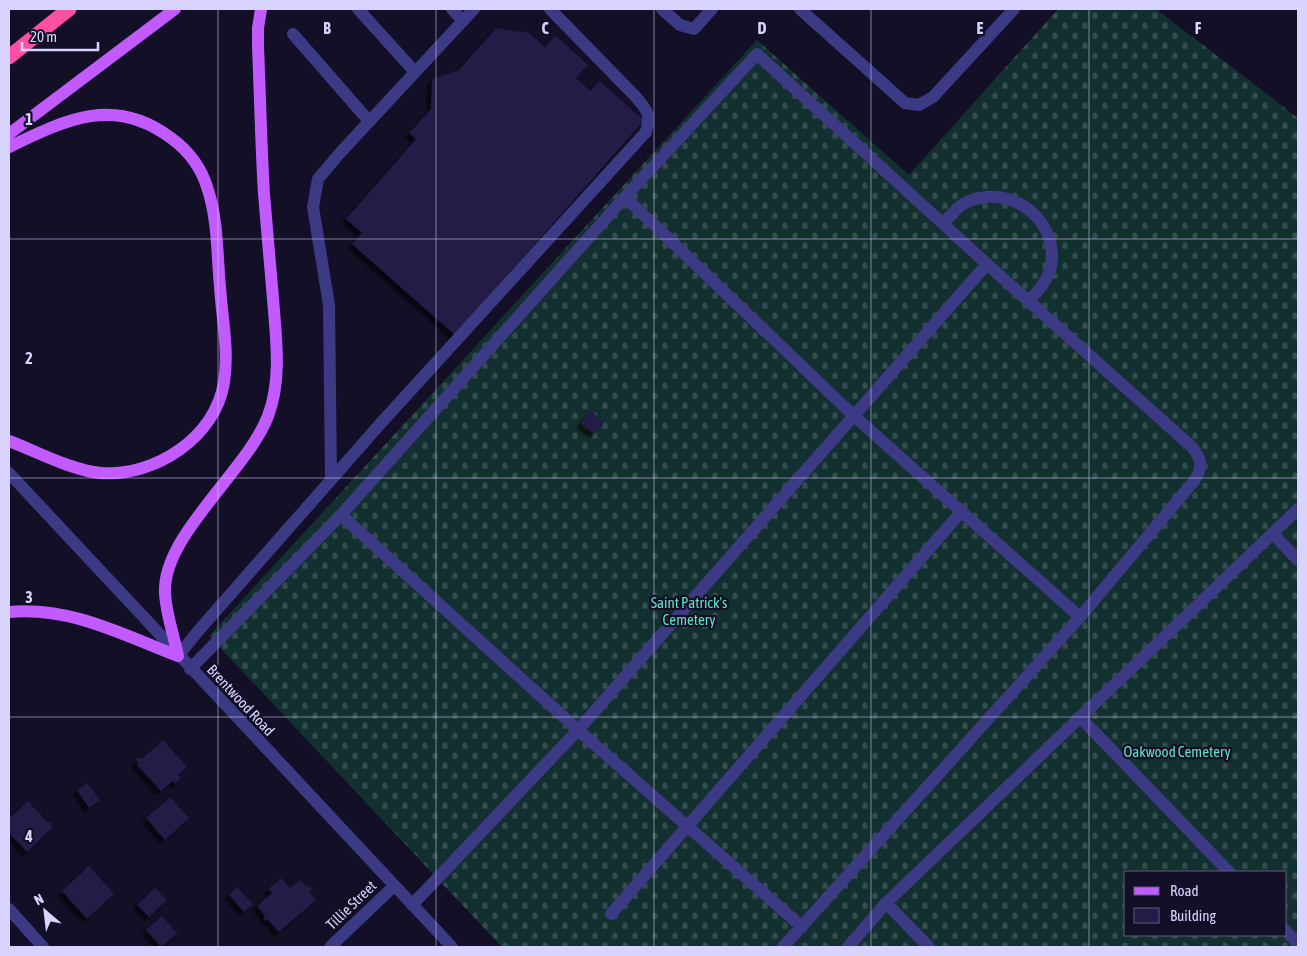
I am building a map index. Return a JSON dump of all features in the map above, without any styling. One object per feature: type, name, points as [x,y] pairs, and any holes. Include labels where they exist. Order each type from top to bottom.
[{"type":"highway","points":[[9,57],[69,9]]},
{"type":"main road","points":[[9,134],[174,9]]},
{"type":"main road","points":[[178,656],[165,593],[168,569],[184,538],[261,431],[273,400],[275,384],[275,326],[264,192],[258,46],[261,9]]},
{"type":"main road","points":[[9,147],[52,126],[71,120],[105,114],[120,115],[150,125],[176,141],[195,162],[208,188],[212,204],[225,353],[224,381],[220,397],[206,423],[187,444],[159,462],[131,471],[102,473],[86,471],[9,441]]},
{"type":"main road","points":[[9,612],[28,610],[71,616],[178,656]]},
{"type":"street","points":[[358,9],[415,72]]},
{"type":"street","points":[[452,9],[463,20]]},
{"type":"street","points":[[331,479],[329,305],[313,207],[318,179],[369,121],[474,9]]},
{"type":"street","points":[[178,656],[331,479],[646,132],[649,120],[646,110],[635,96],[550,9]]},
{"type":"street","points":[[662,9],[680,25],[694,29],[712,9]]},
{"type":"street","points":[[800,9],[905,103],[919,105],[933,97],[1014,9]]},
{"type":"street","points":[[294,34],[369,121]]},
{"type":"street","points":[[190,669],[341,515],[625,197],[757,54],[987,264],[1192,447],[1198,454],[1201,464],[1200,473],[1194,481],[1080,616],[783,947]]},
{"type":"street","points":[[943,224],[959,206],[977,198],[997,196],[1016,201],[1032,212],[1045,227],[1051,246],[1051,266],[1044,284],[1029,301]]},
{"type":"street","points":[[625,197],[854,416],[1080,616]]},
{"type":"street","points":[[412,905],[578,730],[987,264]]},
{"type":"street","name":"Brentwood Road","points":[[9,473],[190,669],[452,947]]},
{"type":"street","points":[[848,947],[886,903],[1298,509]]},
{"type":"street","points":[[611,914],[962,512]]},
{"type":"street","points":[[341,515],[578,730],[802,927]]},
{"type":"street","points":[[1272,532],[1298,560]]},
{"type":"street","points":[[1080,717],[1228,871]]},
{"type":"street","name":"Tillie Street","points":[[330,947],[394,886]]},
{"type":"street","points":[[886,903],[929,947]]},
{"type":"street","points":[[9,909],[43,947]]},
{"type":"street","points":[[1287,932],[1298,944]]},
{"type":"green space","name":"Saint Patrick's Cemetery","points":[[1058,9],[1156,9],[1298,118],[1298,947],[502,947],[209,636],[757,40],[909,175]]},
{"type":"building","points":[[496,28],[529,33],[545,47],[555,35],[588,65],[576,78],[590,91],[599,81],[644,120],[455,335],[352,244],[362,233],[346,219],[416,139],[409,133],[431,109],[432,79],[459,70]]},
{"type":"building","points":[[591,411],[604,422],[594,434],[581,423]]},
{"type":"building","points":[[163,740],[187,767],[178,775],[181,778],[175,784],[173,781],[161,791],[137,765],[138,762],[136,760],[139,757],[142,759]]},
{"type":"building","points":[[87,783],[100,800],[89,808],[77,790]]},
{"type":"building","points":[[170,797],[189,818],[165,840],[146,818]]},
{"type":"building","points":[[28,801],[47,822],[50,821],[52,823],[50,824],[53,827],[27,852],[9,833],[9,819]]},
{"type":"building","points":[[89,866],[114,894],[87,919],[62,891]]},
{"type":"building","points":[[281,878],[290,888],[300,880],[312,889],[309,891],[316,900],[279,932],[267,919],[266,921],[263,918],[265,916],[257,906],[272,893],[268,889]]},
{"type":"building","points":[[237,887],[253,904],[244,912],[229,895]]},
{"type":"building","points":[[155,888],[167,900],[149,917],[137,905]]},
{"type":"building","points":[[162,916],[177,933],[161,947],[146,930]]},
{"type":"park label","name":"Oakwood Cemetery","points":[[1177,751]]}]
